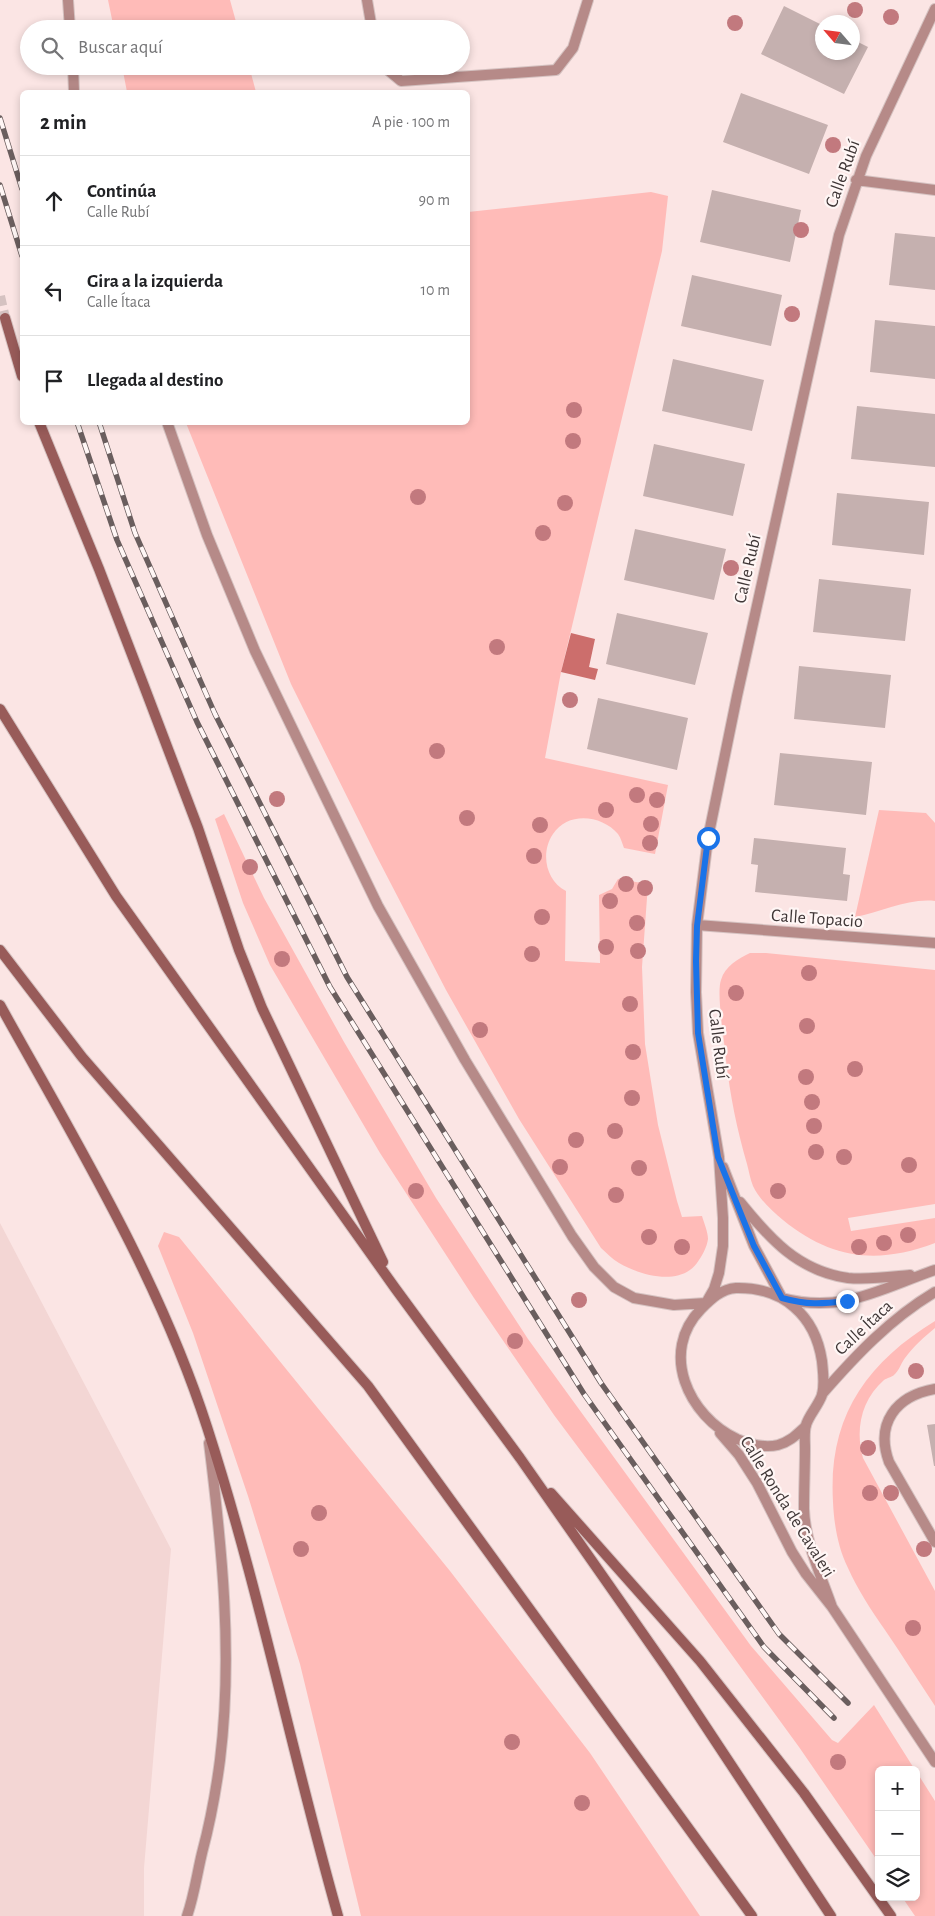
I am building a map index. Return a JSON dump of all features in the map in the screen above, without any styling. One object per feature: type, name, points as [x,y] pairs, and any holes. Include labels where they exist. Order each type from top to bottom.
[{"type":"main road","points":[[5,318],[20,369]]},
{"type":"main road","points":[[40,425],[99,569],[158,722],[198,828],[239,950],[262,1008],[395,1288]]},
{"type":"main road","points":[[0,709],[116,896],[395,1288],[520,1458],[669,1671],[831,1916]]},
{"type":"main road","points":[[0,950],[82,1057],[368,1386],[752,1916]]},
{"type":"main road","points":[[0,1005],[128,1238],[174,1340],[207,1427],[256,1597],[322,1862],[338,1916]]},
{"type":"main road","points":[[520,1458],[700,1661],[804,1793],[892,1916]]},
{"type":"street","points":[[68,0],[69,20]]},
{"type":"street","points":[[367,0],[370,20]]},
{"type":"street","points":[[394,75],[401,81],[556,70],[573,48],[588,0]]},
{"type":"street","name":"Calle Rubí","points":[[706,1304],[714,1289],[723,1246],[723,1218],[718,1157],[698,1033],[697,926],[708,838],[736,696],[839,235],[856,180],[877,129],[935,9]]},
{"type":"street","points":[[73,75],[74,90]]},
{"type":"street","points":[[856,180],[935,190]]},
{"type":"street","points":[[168,425],[207,535],[255,651],[378,906],[465,1060],[572,1236],[594,1267],[614,1287],[634,1298],[674,1305],[706,1304]]},
{"type":"street","name":"Calle Topacio","points":[[697,926],[935,944]]},
{"type":"street","name":"Calle Rubí","points":[[718,1157],[754,1246],[782,1298]]},
{"type":"street","points":[[732,1192],[766,1234],[782,1249],[804,1263],[825,1273],[848,1278],[923,1274]]},
{"type":"street","name":"Calle Ítaca","points":[[782,1298],[802,1304],[847,1301],[873,1294],[935,1270]]},
{"type":"street","points":[[732,1289],[762,1290],[782,1298],[799,1310],[812,1328],[819,1346],[824,1381],[822,1395],[806,1426],[792,1438],[778,1445],[761,1446],[744,1442],[713,1425],[700,1411],[684,1381],[681,1346],[686,1328],[695,1314],[717,1294],[732,1289]]},
{"type":"street","name":"Calle Ítaca","points":[[822,1395],[867,1345],[917,1303],[935,1292]]},
{"type":"street","points":[[935,1389],[921,1392],[903,1401],[894,1410],[884,1437],[884,1449],[889,1462],[935,1542]]},
{"type":"street","name":"Calle Ronda de Cavaleri","points":[[713,1425],[739,1455],[757,1483],[806,1574],[832,1606],[935,1762]]},
{"type":"street","name":"Calle Ronda de Cavaleri","points":[[806,1426],[804,1509],[806,1530],[832,1606]]},
{"type":"street","points":[[187,1916],[208,1831],[218,1769],[225,1696],[225,1613],[219,1526],[207,1427]]},
{"type":"shaded area","points":[[108,0],[230,0],[236,20],[112,20]]},
{"type":"shaded area","points":[[124,75],[251,75],[255,90],[127,90]]},
{"type":"shaded area","points":[[651,192],[668,196],[662,251],[561,672],[545,758],[668,785],[655,854],[624,848],[619,836],[611,828],[603,823],[585,818],[567,822],[559,827],[549,841],[546,858],[547,866],[554,881],[566,891],[565,961],[600,963],[599,895],[612,889],[618,879],[648,884],[642,967],[645,1044],[658,1125],[682,1217],[702,1216],[708,1239],[707,1245],[697,1263],[680,1275],[670,1277],[648,1275],[628,1267],[616,1261],[601,1248],[519,1119],[446,990],[291,684],[187,425],[470,425],[470,212]]},
{"type":"shaded area","points":[[571,633],[595,639],[589,667],[598,669],[595,680],[561,672]]},
{"type":"shaded area","points":[[879,810],[926,813],[935,823],[935,901],[905,903],[855,917]]},
{"type":"shaded area","points":[[224,814],[264,898],[344,1042],[436,1198],[528,1339],[751,1646],[832,1740],[838,1743],[874,1705],[912,1766],[875,1766],[875,1857],[799,1747],[554,1415],[474,1298],[380,1153],[270,965],[243,903],[215,819]]},
{"type":"shaded area","points":[[750,953],[935,970],[935,1204],[848,1218],[851,1231],[935,1218],[935,1243],[914,1250],[874,1256],[837,1250],[801,1233],[775,1213],[759,1196],[751,1181],[737,1125],[726,1060],[720,996],[723,975],[737,960]]},
{"type":"shaded area","points":[[0,1223],[171,1549],[144,1868],[144,1916],[0,1916]]},
{"type":"shaded area","points":[[164,1232],[179,1237],[450,1571],[590,1753],[700,1916],[361,1916],[300,1664],[248,1496],[193,1333],[158,1246]]},
{"type":"shaded area","points":[[935,1321],[935,1328],[912,1350],[896,1373],[884,1380],[870,1397],[862,1416],[860,1437],[863,1458],[935,1591],[935,1706],[860,1592],[845,1560],[839,1544],[836,1527],[833,1502],[833,1472],[837,1444],[845,1419],[856,1396],[871,1375],[889,1356],[910,1338]]},
{"type":"shaded area","points":[[920,1777],[935,1801],[935,1916],[915,1916],[905,1901],[920,1901]]},
{"type":"building","points":[[784,6],[815,22],[815,60],[860,60],[860,43],[868,47],[844,94],[761,54]]},
{"type":"building","points":[[741,93],[828,125],[809,174],[723,142]]},
{"type":"building","points":[[712,190],[801,210],[790,262],[700,242]]},
{"type":"building","points":[[895,233],[935,237],[935,290],[889,285]]},
{"type":"building","points":[[692,275],[782,295],[771,346],[681,326]]},
{"type":"building","points":[[875,320],[935,326],[935,379],[870,372]]},
{"type":"building","points":[[673,359],[764,380],[752,431],[662,411]]},
{"type":"building","points":[[857,406],[935,414],[935,467],[851,459]]},
{"type":"building","points":[[654,444],[745,464],[733,516],[643,496]]},
{"type":"building","points":[[837,493],[929,502],[924,555],[832,545]]},
{"type":"building","points":[[635,529],[726,549],[714,600],[624,580]]},
{"type":"building","points":[[819,579],[911,589],[905,641],[813,632]]},
{"type":"building","points":[[617,613],[708,633],[695,685],[606,664]]},
{"type":"building","points":[[799,666],[891,675],[885,728],[794,719]]},
{"type":"building","points":[[598,698],[688,718],[677,770],[587,749]]},
{"type":"building","points":[[780,753],[872,762],[866,815],[774,805]]},
{"type":"building","points":[[754,838],[846,848],[843,874],[850,875],[847,901],[755,892],[758,865],[751,864]]},
{"type":"building","points":[[935,1424],[935,1466],[934,1466],[927,1425]]},
{"type":"tunnel","points":[[0,296],[5,318]]},
{"type":"railway","points":[[0,118],[20,183]]},
{"type":"railway","points":[[0,185],[20,250]]},
{"type":"railway","points":[[78,425],[117,540],[197,722],[330,987],[584,1394],[764,1647],[834,1718]]},
{"type":"railway","points":[[100,425],[135,533],[215,714],[347,977],[601,1383],[779,1634],[848,1703]]},
{"type":"route","points":[[708,838],[697,926],[696,992],[698,1033],[718,1157],[754,1246],[782,1298],[802,1304],[847,1301]]}]
